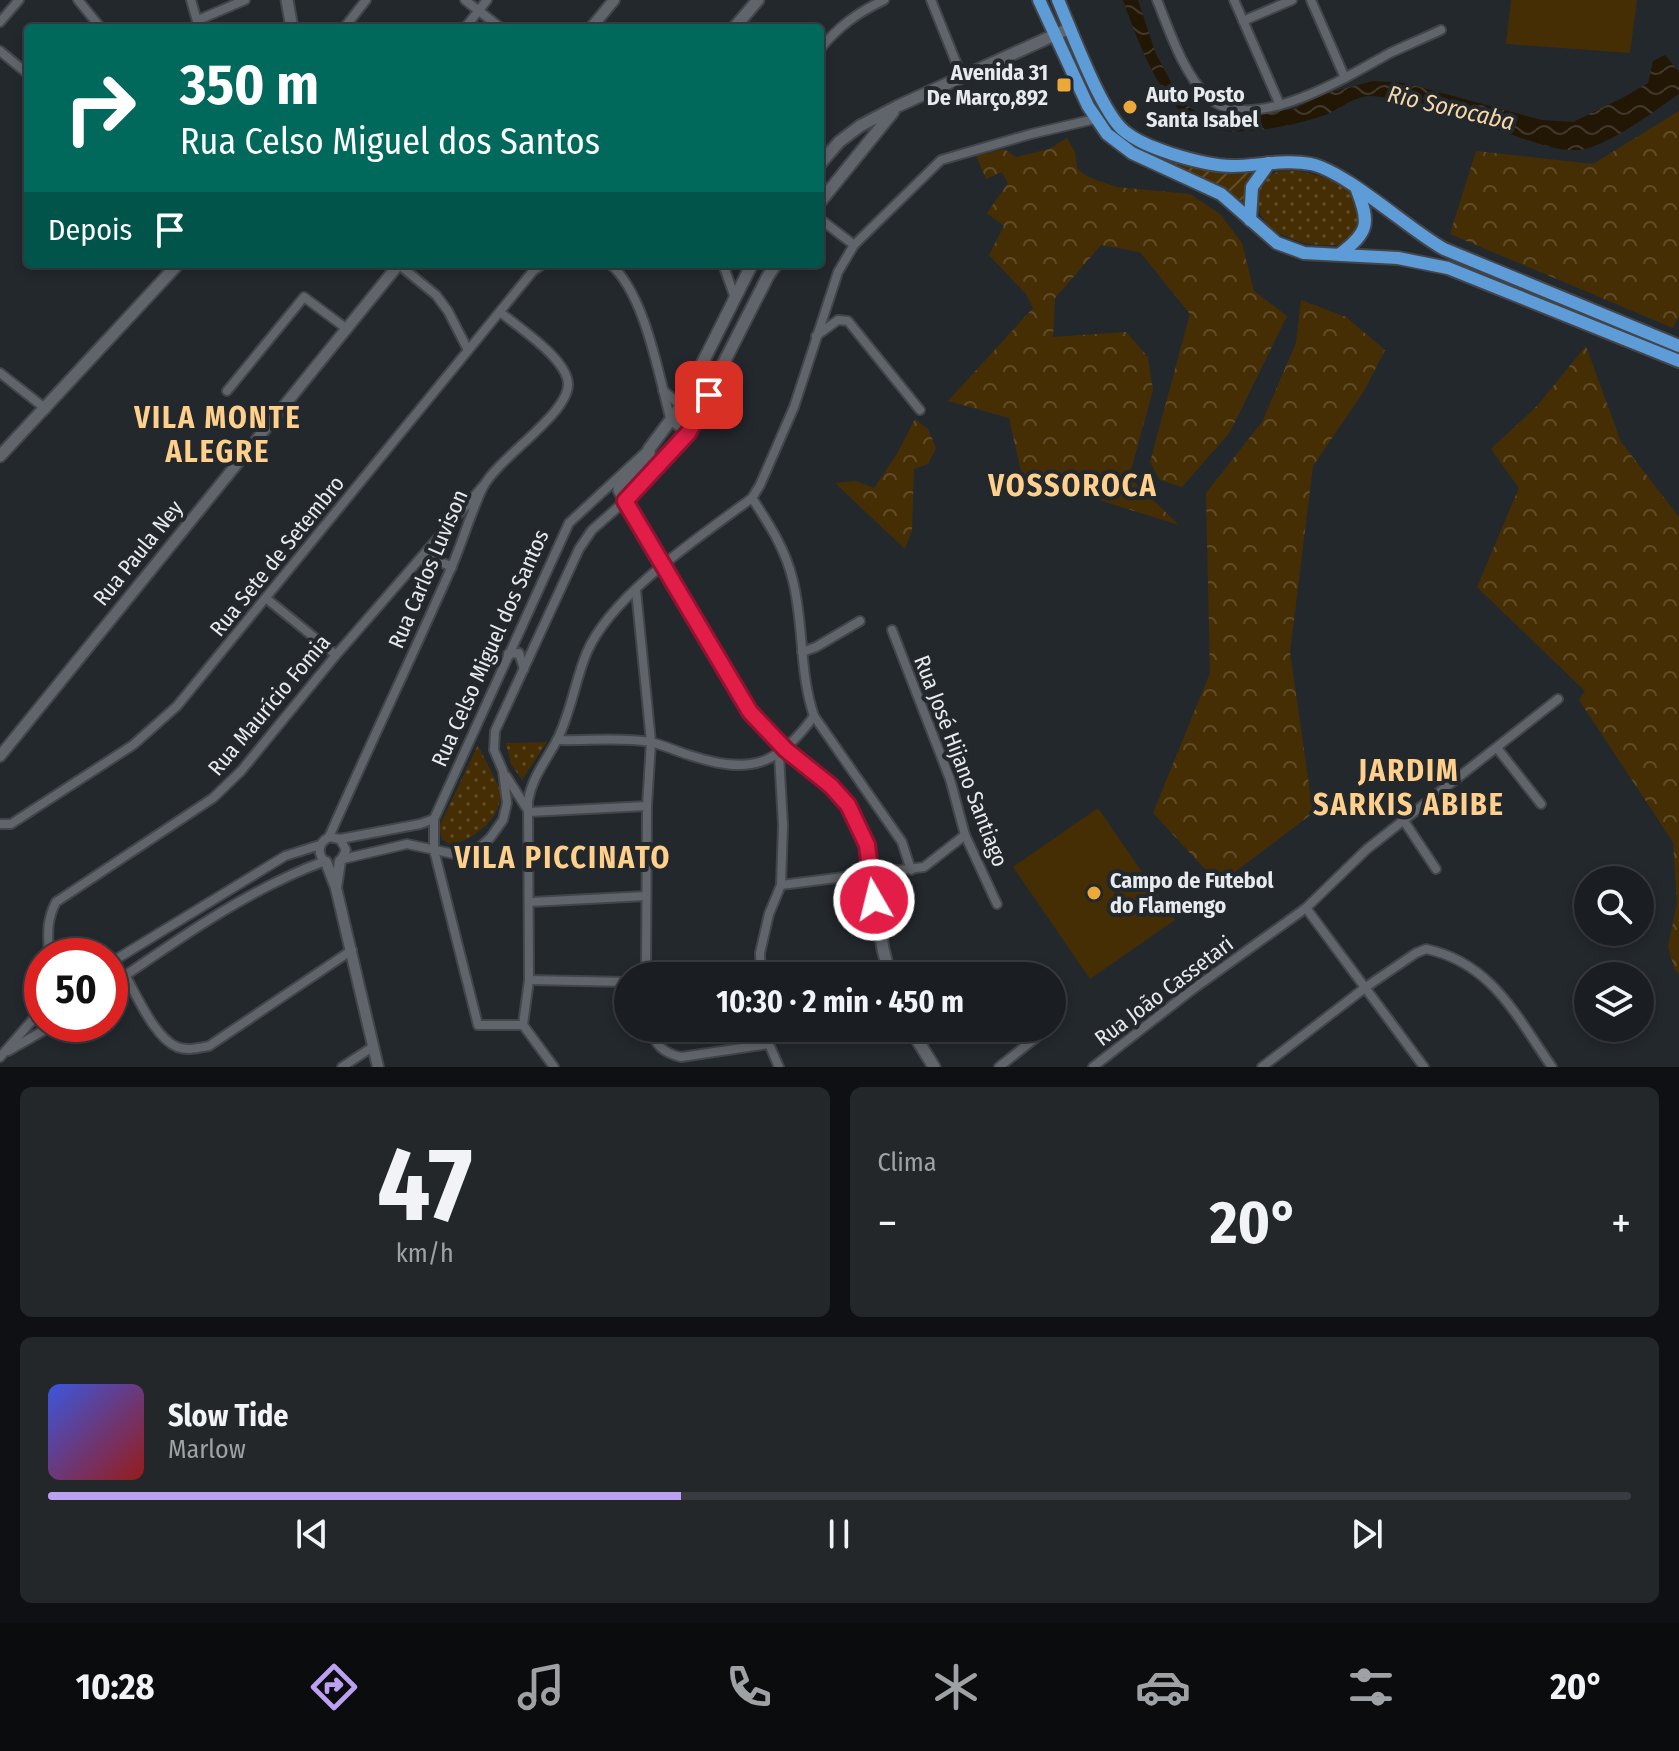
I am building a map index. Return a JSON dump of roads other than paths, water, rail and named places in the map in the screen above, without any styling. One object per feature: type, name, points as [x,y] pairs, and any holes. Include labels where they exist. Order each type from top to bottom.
[{"type":"highway","points":[[1039,0],[1095,119],[1107,134],[1132,153],[1221,194],[1264,234],[1290,249],[1304,253],[1398,258],[1448,268],[1679,361]]},
{"type":"highway","points":[[1058,0],[1102,100],[1121,128],[1132,136],[1153,147],[1208,164],[1311,164],[1329,171],[1420,236],[1444,249],[1679,346]]},
{"type":"highway","points":[[1250,220],[1252,187],[1269,163]]},
{"type":"highway","points":[[1340,254],[1357,242],[1366,223],[1357,190]]},
{"type":"main road","points":[[287,0],[291,24]]},
{"type":"main road","points":[[737,24],[758,0]]},
{"type":"main road","points":[[824,159],[839,142],[860,126],[1070,28]]},
{"type":"main road","points":[[824,197],[898,106]]},
{"type":"main road","points":[[0,456],[174,268]]},
{"type":"main road","name":"Rua Celso Miguel dos Santos","points":[[649,449],[681,406],[750,268]]},
{"type":"main road","name":"Rua Celso Miguel dos Santos","points":[[625,501],[688,433],[699,416],[746,312],[774,268]]},
{"type":"main road","points":[[735,298],[746,305],[746,312]]},
{"type":"main road","points":[[649,449],[649,458],[620,485],[619,490],[750,712],[782,752],[831,786],[848,805],[867,845],[887,962]]},
{"type":"main road","points":[[919,1042],[934,1067]]},
{"type":"street","points":[[0,22],[19,0]]},
{"type":"street","points":[[78,0],[98,24]]},
{"type":"street","points":[[191,0],[198,24],[245,0]]},
{"type":"street","points":[[347,24],[366,0]]},
{"type":"street","points":[[465,0],[496,24]]},
{"type":"street","points":[[468,24],[487,0]]},
{"type":"street","points":[[594,24],[614,0]]},
{"type":"street","points":[[824,45],[855,14],[884,0]]},
{"type":"street","points":[[931,0],[962,77]]},
{"type":"street","points":[[1157,0],[1173,41],[1194,79],[1209,98],[1225,107],[1280,105],[1345,78],[1441,30]]},
{"type":"street","points":[[1234,0],[1280,105]]},
{"type":"street","points":[[1243,21],[1292,0]]},
{"type":"street","points":[[1311,0],[1345,78]]},
{"type":"street","points":[[0,51],[24,71]]},
{"type":"street","points":[[554,1067],[523,1025],[529,980],[531,785],[557,740],[587,651],[601,627],[663,564],[752,498],[794,407],[838,272],[854,245],[941,160],[1095,119]]},
{"type":"street","points":[[824,222],[854,245]]},
{"type":"street","name":"Rua Paula Ney","points":[[0,756],[396,268]]},
{"type":"street","points":[[404,268],[436,295],[468,350]]},
{"type":"street","name":"Rua Sete de Setembro","points":[[0,824],[11,824],[150,732],[177,706],[537,268]]},
{"type":"street","points":[[615,268],[632,289],[671,421],[688,433]]},
{"type":"street","points":[[724,268],[735,298]]},
{"type":"street","points":[[227,391],[304,297],[347,329]]},
{"type":"street","name":"Rua Carlos Luvison","points":[[329,837],[452,567],[484,485],[564,398],[568,385],[564,368],[500,312]]},
{"type":"street","points":[[815,337],[838,320],[848,321],[920,410]]},
{"type":"street","points":[[0,373],[46,409]]},
{"type":"street","points":[[662,389],[681,406],[699,416]]},
{"type":"street","name":"Rua Celso Miguel dos Santos","points":[[434,819],[569,523],[649,449]]},
{"type":"street","name":"Rua Maurício Fomia","points":[[48,938],[49,916],[56,902],[213,798],[241,771],[336,655],[484,485]]},
{"type":"street","points":[[752,498],[786,557],[794,582],[807,692],[814,716],[902,842],[911,870]]},
{"type":"street","name":"Rua Celso Miguel dos Santos","points":[[342,860],[407,844],[454,854],[467,853],[490,838],[503,820],[507,803],[503,771],[494,750],[495,731],[579,549],[592,530],[625,501]]},
{"type":"street","points":[[418,560],[432,558],[452,567]]},
{"type":"street","points":[[636,590],[651,742],[647,806],[646,962]]},
{"type":"street","points":[[267,599],[336,655]]},
{"type":"street","points":[[802,652],[860,621]]},
{"type":"street","name":"Rua José Hijano Santiago","points":[[892,630],[950,779],[965,835],[997,904]]},
{"type":"street","points":[[508,654],[519,653],[525,670]]},
{"type":"street","name":"Rua João Cassetari","points":[[1093,1067],[1193,989],[1306,908],[1367,849],[1558,699]]},
{"type":"street","points":[[557,740],[651,742],[698,758],[742,766],[782,752],[814,716]]},
{"type":"street","points":[[1497,748],[1541,804]]},
{"type":"street","points":[[760,962],[769,914],[781,885],[782,752]]},
{"type":"street","points":[[503,771],[529,812]]},
{"type":"street","points":[[529,812],[647,806]]},
{"type":"street","points":[[128,952],[285,856],[320,845],[329,837],[340,839],[434,819],[434,850],[478,1025],[523,1025]]},
{"type":"street","points":[[1404,821],[1436,869]]},
{"type":"street","points":[[781,885],[924,867],[965,835]]},
{"type":"street","points":[[336,888],[346,846],[340,839]]},
{"type":"street","points":[[320,845],[320,854],[336,888],[378,1067]]},
{"type":"street","points":[[128,973],[201,925],[271,885],[325,862],[342,860]]},
{"type":"street","points":[[531,902],[646,896]]},
{"type":"street","points":[[1306,908],[1424,1067]]},
{"type":"street","points":[[1262,1067],[1366,987],[1426,949],[1460,960],[1498,989],[1552,1067]]},
{"type":"street","points":[[128,980],[160,1034],[176,1047],[191,1050],[209,1046],[352,950]]},
{"type":"street","points":[[529,980],[614,982]]},
{"type":"street","points":[[2,1055],[24,1029]]},
{"type":"street","points":[[2,1055],[25,1042]]},
{"type":"street","points":[[655,1042],[668,1054],[681,1057],[769,1044],[779,1067]]},
{"type":"street","points":[[999,1067],[1030,1042]]},
{"type":"street","points":[[342,1067],[374,1046]]},
{"type":"water","name":"Rio Sorocaba","points":[[1123,0],[1138,0],[1156,54],[1173,86],[1185,104],[1201,115],[1295,109],[1321,95],[1373,81],[1405,83],[1542,120],[1573,122],[1648,83],[1653,61],[1665,55],[1679,72],[1679,94],[1608,140],[1576,150],[1549,146],[1426,107],[1372,96],[1359,98],[1328,114],[1295,124],[1262,130],[1215,130],[1188,118],[1163,89],[1143,52]]},
{"type":"place","name":"Avenida 31 De Março,892","points":[[1064,85]]},
{"type":"place","name":"Auto Posto Santa Isabel","points":[[1130,107]]},
{"type":"place","name":"Campo de Futebol do Flamengo","points":[[1094,893]]},
{"type":"district","name":"VILA MONTE ALEGRE","points":[[218,435]]},
{"type":"district","name":"VOSSOROCA","points":[[1073,486]]},
{"type":"district","name":"JARDIM SARKIS ABIBE","points":[[1409,788]]},
{"type":"district","name":"VILA PICCINATO","points":[[563,858]]}]
